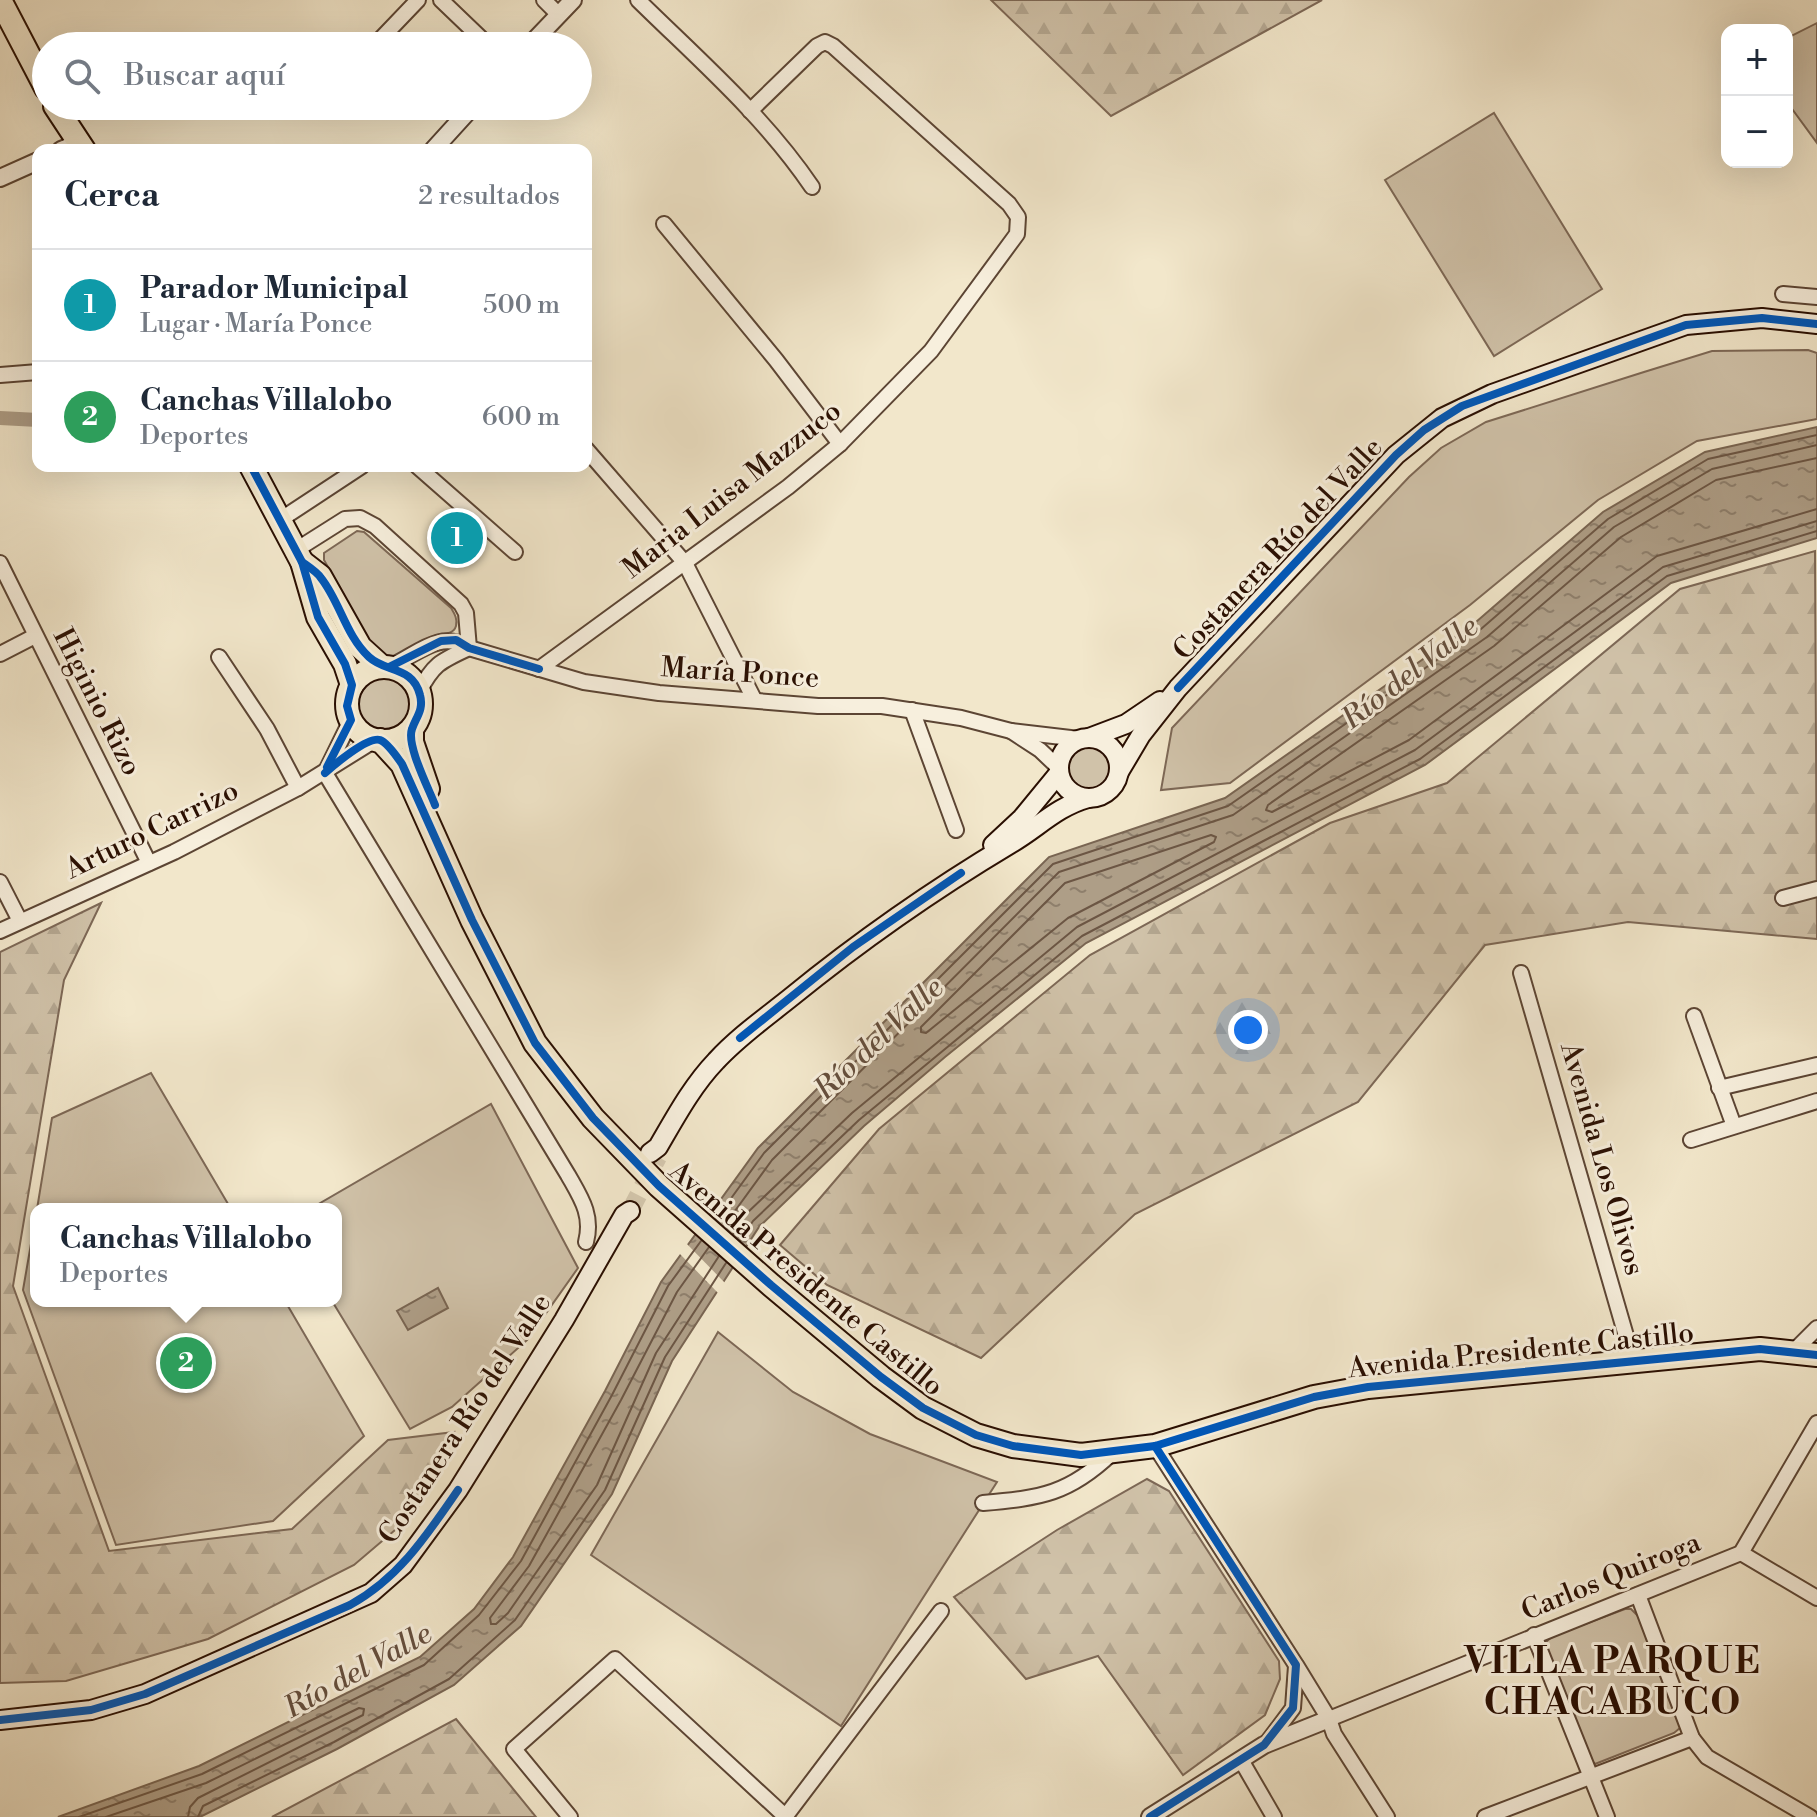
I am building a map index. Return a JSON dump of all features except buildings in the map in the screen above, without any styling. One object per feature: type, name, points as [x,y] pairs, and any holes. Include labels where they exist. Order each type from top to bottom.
[{"type":"main road","points":[[6,7],[32,38]]},
{"type":"main road","points":[[6,7],[32,60]]},
{"type":"main road","points":[[63,120],[74,144]]},
{"type":"main road","points":[[75,144],[77,120]]},
{"type":"main road","name":"Costanera Río del Valle","points":[[1119,772],[1141,735],[1178,688],[1396,455],[1424,430],[1462,406],[1686,325],[1762,318],[1817,324]]},
{"type":"main road","points":[[254,472],[299,556],[318,617],[345,664],[352,685],[347,706],[351,720],[359,731],[378,740],[393,740],[412,729],[422,706],[419,692],[409,676],[386,667],[360,647],[320,576],[299,556]]},
{"type":"main road","points":[[352,685],[368,670],[386,667]]},
{"type":"main road","name":"Costanera Río del Valle","points":[[1084,738],[1126,724],[1178,688]]},
{"type":"main road","name":"Avenida Presidente Castillo","points":[[412,729],[412,742],[438,814],[567,1083]]},
{"type":"main road","points":[[655,1152],[701,1079],[740,1038],[853,947],[961,873],[1011,844],[1054,812],[1108,792],[1119,772],[1113,750],[1107,743],[1084,738],[1063,753],[1059,770],[1022,818],[961,873]]},
{"type":"main road","name":"Avenida Presidente Castillo","points":[[378,740],[402,764],[472,920],[535,1043],[593,1118],[659,1186],[881,1377],[946,1422],[976,1435],[1013,1446],[1081,1455],[1112,1453],[1155,1446],[1267,1410],[1344,1390],[1760,1349],[1817,1355]]},
{"type":"main road","points":[[1059,770],[1069,791],[1088,798]]},
{"type":"main road","name":"Costanera Río del Valle","points":[[0,1720],[91,1710],[145,1694],[371,1593],[403,1565],[458,1490],[564,1320],[625,1211]]},
{"type":"street","points":[[387,32],[418,0]]},
{"type":"street","points":[[441,0],[474,32]]},
{"type":"street","points":[[544,0],[559,15]]},
{"type":"street","points":[[543,32],[573,0]]},
{"type":"street","points":[[638,0],[750,111],[794,160],[812,187]]},
{"type":"street","name":"Maria Luisa Mazzuco","points":[[539,669],[788,487],[840,444],[931,351],[1017,234],[1018,217],[1009,204],[825,42],[817,46],[750,111]]},
{"type":"street","points":[[438,144],[460,120]]},
{"type":"street","points":[[0,178],[32,164]]},
{"type":"street","points":[[664,224],[776,360],[840,444]]},
{"type":"street","points":[[1783,294],[1817,297]]},
{"type":"street","points":[[0,375],[32,372]]},
{"type":"street","points":[[592,456],[685,563],[754,699]]},
{"type":"street","points":[[280,520],[353,472]]},
{"type":"street","points":[[424,472],[515,552]]},
{"type":"street","points":[[299,556],[345,519],[360,518],[375,526],[461,604],[466,613],[469,648],[442,660],[430,672],[419,692]]},
{"type":"street","name":"Higinio Rizo","points":[[0,563],[149,863]]},
{"type":"street","points":[[0,654],[35,636]]},
{"type":"street","name":"María Ponce","points":[[386,667],[441,641],[456,640],[469,648],[605,686],[659,693],[912,710],[1011,731],[1084,738]]},
{"type":"street","points":[[219,657],[267,729],[298,788]]},
{"type":"street","points":[[912,710],[956,830]]},
{"type":"street","points":[[351,720],[325,773],[568,1175],[588,1211],[590,1227],[586,1242]]},
{"type":"street","name":"María Ponce","points":[[1011,731],[1040,750],[1059,770]]},
{"type":"street","name":"Arturo Carrizo","points":[[0,931],[149,863],[298,788],[325,773],[358,748],[378,740]]},
{"type":"street","points":[[0,882],[20,921]]},
{"type":"street","points":[[1783,898],[1817,889]]},
{"type":"street","name":"Avenida Los Olivos","points":[[1521,973],[1633,1360]]},
{"type":"street","points":[[1694,1016],[1734,1126]]},
{"type":"street","points":[[1719,1088],[1817,1065]]},
{"type":"street","points":[[1691,1140],[1817,1101]]},
{"type":"street","points":[[1794,1351],[1817,1328]]},
{"type":"street","name":"Carlos Quiroga","points":[[1150,1817],[1264,1745],[1741,1553],[1817,1423]]},
{"type":"street","points":[[1155,1446],[1296,1665],[1329,1719],[1334,1734],[1387,1817]]},
{"type":"street","points":[[983,1503],[1026,1499],[1066,1488],[1090,1474],[1112,1453]]},
{"type":"street","points":[[1741,1553],[1817,1598]]},
{"type":"street","points":[[1638,1595],[1692,1738],[1707,1757],[1810,1817]]},
{"type":"street","points":[[570,1817],[514,1749],[615,1659],[786,1817],[941,1611]]},
{"type":"street","points":[[1534,1635],[1607,1817]]},
{"type":"street","points":[[1264,1745],[1293,1708],[1296,1665]]},
{"type":"street","points":[[1485,1817],[1692,1738]]},
{"type":"street","points":[[1241,1760],[1274,1817]]},
{"type":"green space","points":[[991,0],[1322,0],[1111,116]]},
{"type":"green space","points":[[1817,23],[1817,143],[1793,110],[1793,35]]},
{"type":"green space","points":[[1494,113],[1602,289],[1494,356],[1385,180]]},
{"type":"green space","points":[[1808,350],[1817,353],[1817,419],[1697,441],[1598,500],[1470,605],[1230,783],[1161,790],[1172,728],[1409,477],[1441,448],[1486,422],[1712,351]]},
{"type":"green space","points":[[357,531],[364,532],[451,608],[456,621],[452,631],[427,639],[398,658],[383,660],[344,610],[344,595],[324,560],[324,553]]},
{"type":"green space","points":[[1815,551],[1817,939],[1628,922],[1485,945],[1358,1102],[1135,1214],[981,1358],[827,1285],[780,1245],[879,1129],[1090,955],[1330,823],[1447,783],[1680,589]]},
{"type":"green space","points":[[385,677],[404,685],[412,704],[404,723],[385,731],[366,723],[358,704],[366,685]]},
{"type":"green space","points":[[1089,742],[1106,750],[1114,767],[1106,784],[1089,792],[1072,784],[1064,767],[1072,750]]},
{"type":"green space","points":[[101,903],[64,980],[13,1286],[109,1551],[292,1529],[388,1440],[454,1432],[415,1513],[354,1565],[208,1639],[66,1681],[0,1683],[0,952]]},
{"type":"green space","points":[[151,1073],[227,1203],[38,1203],[52,1118]]},
{"type":"green space","points":[[491,1104],[578,1268],[527,1340],[452,1407],[410,1429],[336,1307],[342,1307],[342,1203],[320,1203]]},
{"type":"green space","points":[[30,1250],[30,1307],[289,1307],[364,1436],[273,1521],[116,1545],[23,1290]]},
{"type":"green space","points":[[718,1332],[793,1392],[870,1434],[997,1482],[841,1726],[591,1555]]},
{"type":"green space","points":[[1147,1479],[1169,1491],[1279,1661],[1280,1679],[1265,1715],[1183,1775],[1098,1656],[1026,1679],[954,1597],[1057,1530]]},
{"type":"green space","points":[[1631,1609],[1638,1616],[1681,1722],[1680,1728],[1595,1764],[1588,1757],[1546,1647],[1547,1641]]},
{"type":"green space","points":[[456,1719],[536,1817],[272,1817]]},
{"type":"water","name":"Río del Valle","points":[[1817,427],[1817,538],[1671,583],[1425,765],[1086,943],[864,1126],[759,1227],[672,1361],[612,1494],[521,1626],[454,1685],[337,1749],[200,1817],[58,1817],[199,1766],[420,1657],[474,1609],[513,1557],[661,1282],[758,1148],[1049,857],[1225,798],[1476,622],[1603,512],[1705,452]]},
{"type":"water","points":[[438,1288],[448,1308],[408,1330],[397,1311]]},
{"type":"pier","points":[[685,1242],[726,1284],[720,1295],[678,1252]]},
{"type":"waterway","points":[[0,418],[32,420]]},
{"type":"tunnel","points":[[630,1211],[658,1157]]},
{"type":"cycle path","points":[[1178,688],[1396,455],[1424,430],[1462,406],[1686,325],[1762,318],[1817,324]]},
{"type":"cycle path","points":[[254,472],[302,562],[318,617],[345,664],[352,685],[347,706],[351,720],[327,767]]},
{"type":"cycle path","points":[[302,562],[328,587],[361,649],[376,662],[405,674],[416,686],[421,705],[412,729],[412,745],[435,805]]},
{"type":"cycle path","points":[[389,667],[441,641],[456,640],[469,648],[539,669]]},
{"type":"cycle path","points":[[325,773],[368,742],[380,740],[389,747],[402,764],[472,920],[535,1043],[593,1118],[659,1186],[881,1377],[923,1408],[976,1435],[1013,1446],[1081,1455],[1155,1446],[1314,1397],[1368,1387],[1760,1349],[1817,1355]]},
{"type":"cycle path","points":[[740,1038],[853,947],[961,873]]},
{"type":"cycle path","points":[[1150,1817],[1264,1745],[1293,1708],[1296,1665],[1155,1446]]},
{"type":"cycle path","points":[[0,1720],[91,1710],[145,1694],[350,1605],[398,1569],[458,1490]]},
{"type":"place","name":"Parador Municipal","points":[[457,538]]},
{"type":"place","name":"Canchas Villalobo","points":[[186,1363]]},
{"type":"district","name":"VILLA PARQUE CHACABUCO","points":[[1613,1682]]}]
